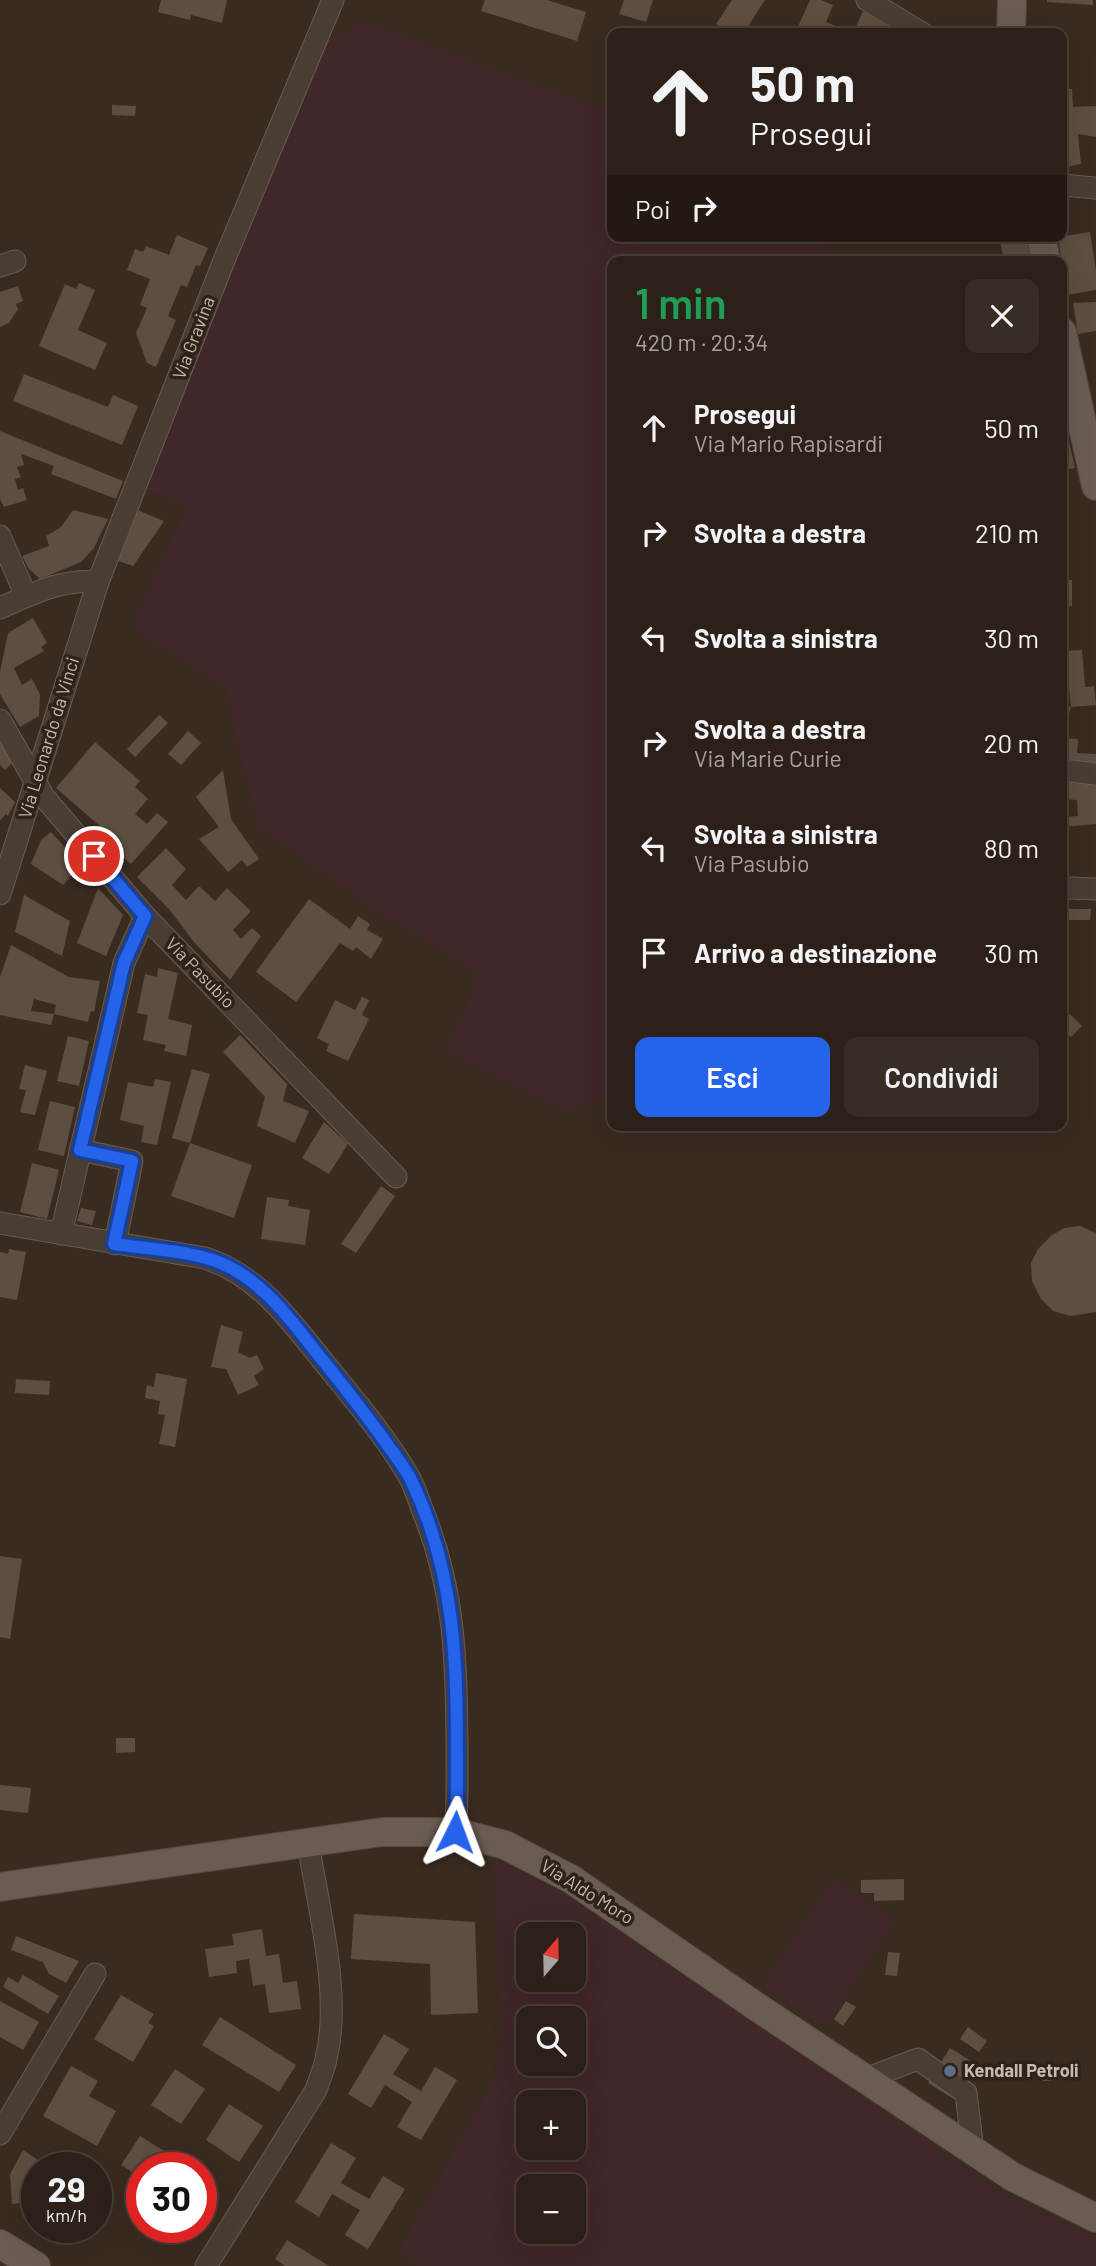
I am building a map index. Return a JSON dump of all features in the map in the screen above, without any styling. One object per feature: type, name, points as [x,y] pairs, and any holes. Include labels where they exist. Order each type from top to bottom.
[{"type":"main road","points":[[1011,28],[1012,0]]},
{"type":"main road","points":[[1067,355],[1096,486]]},
{"type":"main road","name":"Via Aldo Moro","points":[[0,1887],[382,1832],[455,1832],[505,1845],[571,1879],[1013,2177],[1096,2218]]},
{"type":"main road","points":[[0,2244],[36,2266]]},
{"type":"street","name":"Via Gravina","points":[[98,582],[223,263],[333,0]]},
{"type":"street","points":[[867,0],[914,28]]},
{"type":"street","points":[[1067,185],[1096,188]]},
{"type":"street","points":[[0,536],[26,596]]},
{"type":"street","points":[[1,612],[26,596],[65,582],[98,582]]},
{"type":"street","name":"Via Leonardo da Vinci","points":[[0,894],[98,582]]},
{"type":"street","name":"Via Pasubio","points":[[0,720],[44,797],[145,916],[396,1177]]},
{"type":"street","points":[[1067,771],[1096,774]]},
{"type":"street","points":[[1071,887],[1096,889]]},
{"type":"street","points":[[61,1234],[124,963],[145,916]]},
{"type":"street","points":[[80,1150],[132,1161],[114,1244]]},
{"type":"street","points":[[0,1223],[205,1258],[223,1264],[248,1279],[282,1310],[367,1416],[409,1476],[432,1534],[448,1588],[455,1649],[455,1832]]},
{"type":"street","points":[[206,2266],[316,2090],[327,2058],[331,2014],[329,1973],[308,1842]]},
{"type":"street","points":[[0,2134],[94,1974]]},
{"type":"street","points":[[865,2079],[918,2059],[966,2093],[973,2151]]},
{"type":"shaded area","points":[[358,20],[607,111],[607,242],[823,242],[823,251],[862,256],[607,256],[607,1097],[566,1110],[446,1052],[480,974],[371,907],[258,826],[235,735],[227,688],[131,628],[187,506],[144,489],[327,40],[356,29]]},
{"type":"shaded area","points":[[493,1861],[530,1873],[556,1888],[1003,2194],[1096,2237],[1096,2266],[422,2266],[398,2252],[498,2072],[501,2021]]},
{"type":"shaded area","points":[[833,1880],[895,1921],[825,2026],[763,1985]]},
{"type":"building","points":[[161,0],[227,0],[222,23],[191,15],[190,20],[158,12]]},
{"type":"building","points":[[485,0],[547,0],[586,12],[577,41],[481,11]]},
{"type":"building","points":[[624,0],[653,0],[646,22],[619,14]]},
{"type":"building","points":[[732,0],[765,0],[747,28],[723,28],[716,24]]},
{"type":"building","points":[[810,0],[821,0],[833,5],[826,22],[840,28],[797,28]]},
{"type":"building","points":[[1093,0],[1093,5],[1047,2]]},
{"type":"building","points":[[863,11],[891,28],[855,28]]},
{"type":"building","points":[[1067,89],[1072,89],[1073,107],[1096,106],[1096,137],[1078,134],[1081,164],[1067,167]]},
{"type":"building","points":[[112,105],[136,106],[135,116],[112,115]]},
{"type":"building","points":[[1090,232],[1096,290],[1067,295],[1067,256],[1061,256],[1059,242],[1067,242],[1067,236]]},
{"type":"building","points":[[177,235],[208,248],[200,266],[196,265],[187,287],[181,285],[168,316],[176,320],[156,367],[147,363],[136,333],[147,308],[140,305],[150,279],[127,270],[135,249],[143,252],[146,246],[169,255]]},
{"type":"building","points":[[1000,242],[1027,242],[1030,256],[1003,256]]},
{"type":"building","points":[[79,283],[95,290],[78,330],[107,343],[95,370],[39,346],[65,284],[76,289]]},
{"type":"building","points":[[18,286],[23,301],[16,304],[18,309],[9,323],[0,327],[0,292]]},
{"type":"building","points":[[1096,302],[1096,331],[1078,334],[1073,303]]},
{"type":"building","points":[[24,374],[108,407],[113,395],[138,406],[122,445],[13,401]]},
{"type":"building","points":[[0,431],[123,481],[116,499],[51,474],[54,466],[21,454],[24,465],[17,467],[21,477],[15,479],[18,490],[23,488],[27,500],[4,507],[0,499]]},
{"type":"building","points":[[1067,433],[1075,468],[1067,469]]},
{"type":"building","points":[[1067,503],[1069,503],[1067,530]]},
{"type":"building","points":[[73,510],[108,519],[94,548],[81,562],[40,579],[29,569],[22,556],[49,546],[46,536],[61,527]]},
{"type":"building","points":[[137,510],[164,521],[133,566],[116,560]]},
{"type":"building","points":[[1067,580],[1072,580],[1072,606],[1067,606]]},
{"type":"building","points":[[33,618],[47,643],[41,647],[44,651],[14,668],[22,685],[32,679],[40,694],[39,716],[20,727],[0,694],[0,672],[8,633]]},
{"type":"building","points":[[1082,650],[1085,687],[1094,686],[1096,705],[1071,707],[1067,688],[1067,651]]},
{"type":"building","points":[[159,715],[168,723],[135,757],[127,749]]},
{"type":"building","points":[[188,731],[201,743],[181,765],[168,754]]},
{"type":"building","points":[[1067,738],[1078,739],[1077,753],[1096,754],[1096,769],[1067,762]]},
{"type":"building","points":[[0,742],[13,762],[5,770],[0,765]]},
{"type":"building","points":[[95,742],[140,781],[135,787],[148,799],[135,814],[147,824],[157,813],[168,822],[131,864],[95,832],[100,826],[56,788]]},
{"type":"building","points":[[223,770],[231,819],[259,859],[247,867],[242,860],[228,872],[199,839],[219,827],[196,797]]},
{"type":"building","points":[[1067,778],[1096,781],[1096,824],[1067,827],[1067,817],[1078,816],[1077,800],[1067,799]]},
{"type":"building","points":[[0,788],[15,802],[8,816],[6,814],[0,820]]},
{"type":"building","points":[[51,832],[81,865],[63,885],[31,864],[41,840]]},
{"type":"building","points":[[166,848],[186,869],[172,885],[186,900],[199,886],[215,901],[227,888],[251,911],[233,930],[241,939],[252,928],[261,936],[230,980],[194,942],[169,909],[137,877]]},
{"type":"building","points":[[98,888],[123,915],[106,956],[77,943]]},
{"type":"building","points":[[24,895],[70,921],[62,956],[15,932]]},
{"type":"building","points":[[309,899],[350,929],[358,916],[370,924],[367,930],[383,939],[371,959],[356,947],[353,951],[340,943],[296,1002],[256,972]]},
{"type":"building","points":[[1067,909],[1091,909],[1090,920],[1067,920]]},
{"type":"building","points":[[11,945],[69,977],[100,981],[94,1012],[91,1011],[88,1022],[54,1014],[51,1025],[0,1015],[0,977]],"holes":[[[34,999],[56,1005],[54,1014],[31,1011]]]},
{"type":"building","points":[[158,968],[178,973],[168,1019],[192,1025],[186,1056],[164,1051],[166,1045],[143,1040],[148,1015],[137,1013],[145,974],[157,977]]},
{"type":"building","points":[[362,997],[369,1000],[362,1015],[369,1019],[348,1061],[326,1051],[329,1044],[317,1038],[335,1000],[355,1010]]},
{"type":"building","points":[[1070,1014],[1082,1026],[1071,1037],[1067,1033],[1067,1017]]},
{"type":"building","points":[[240,1035],[287,1084],[283,1101],[309,1111],[295,1143],[257,1126],[265,1097],[223,1052]]},
{"type":"building","points":[[68,1036],[89,1041],[79,1086],[57,1081]]},
{"type":"building","points":[[25,1065],[47,1071],[35,1115],[20,1112],[26,1090],[19,1089]]},
{"type":"building","points":[[192,1069],[210,1074],[190,1143],[172,1138]]},
{"type":"building","points":[[155,1079],[171,1082],[157,1145],[141,1142],[144,1126],[120,1120],[128,1082],[153,1087]]},
{"type":"building","points":[[50,1101],[75,1107],[64,1156],[38,1150]]},
{"type":"building","points":[[324,1122],[348,1144],[329,1174],[302,1158]]},
{"type":"building","points":[[190,1143],[252,1165],[234,1218],[171,1196]]},
{"type":"building","points":[[32,1163],[59,1170],[47,1219],[20,1212]]},
{"type":"building","points":[[381,1186],[395,1196],[356,1253],[341,1244]]},
{"type":"building","points":[[267,1197],[289,1200],[288,1206],[310,1210],[305,1245],[261,1239]]},
{"type":"building","points":[[81,1208],[96,1211],[92,1225],[77,1221]]},
{"type":"building","points":[[1080,1226],[1096,1233],[1096,1312],[1070,1316],[1053,1311],[1041,1299],[1032,1281],[1031,1263],[1038,1249],[1051,1236],[1064,1228]]},
{"type":"building","points":[[9,1249],[26,1252],[17,1300],[0,1297],[0,1252],[8,1254]]},
{"type":"building","points":[[221,1325],[243,1332],[238,1352],[250,1358],[257,1355],[264,1369],[254,1376],[259,1385],[238,1395],[226,1369],[211,1367]]},
{"type":"building","points":[[156,1373],[187,1379],[175,1447],[159,1444],[165,1415],[158,1414],[160,1401],[145,1398],[147,1385],[154,1387]]},
{"type":"building","points":[[16,1379],[50,1381],[49,1395],[15,1393]]},
{"type":"building","points":[[0,1556],[22,1559],[10,1639],[0,1637]]},
{"type":"building","points":[[116,1738],[135,1738],[135,1752],[116,1753]]},
{"type":"building","points":[[0,1785],[31,1788],[28,1813],[0,1810]]},
{"type":"building","points":[[904,1879],[904,1900],[874,1901],[874,1893],[861,1893],[861,1880]]},
{"type":"building","points":[[354,1914],[475,1922],[478,2013],[431,2015],[430,1964],[351,1959]]},
{"type":"building","points":[[262,1929],[266,1956],[279,1954],[283,1983],[297,1981],[301,2009],[269,2013],[265,1984],[253,1986],[249,1959],[236,1961],[237,1973],[209,1977],[205,1949],[234,1945],[232,1934]]},
{"type":"building","points":[[16,1936],[79,1961],[66,1983],[49,1974],[43,1962],[11,1950]]},
{"type":"building","points":[[888,1952],[900,1953],[897,1976],[885,1975]]},
{"type":"building","points":[[23,1975],[59,1996],[48,2014],[3,1987],[8,1977],[18,1983]]},
{"type":"building","points":[[121,1995],[154,2014],[148,2023],[154,2026],[133,2062],[94,2039]]},
{"type":"building","points":[[0,2001],[39,2022],[23,2050],[0,2037]]},
{"type":"building","points":[[846,2001],[856,2007],[843,2026],[834,2019]]},
{"type":"building","points":[[220,2017],[296,2065],[279,2092],[202,2045]]},
{"type":"building","points":[[968,2027],[987,2041],[979,2052],[960,2039]]},
{"type":"building","points":[[384,2034],[409,2049],[393,2074],[421,2091],[435,2067],[457,2080],[421,2140],[397,2127],[412,2102],[385,2085],[371,2108],[348,2094]]},
{"type":"building","points":[[950,2048],[976,2064],[954,2099],[928,2083]]},
{"type":"building","points":[[71,2066],[98,2081],[89,2096],[116,2111],[97,2146],[43,2116]]},
{"type":"building","points":[[1042,2068],[1052,2068],[1052,2081],[1042,2081]]},
{"type":"building","points":[[175,2069],[205,2089],[181,2124],[151,2105]]},
{"type":"building","points":[[229,2104],[263,2126],[239,2162],[206,2140]]},
{"type":"building","points":[[140,2136],[166,2152],[130,2152]]},
{"type":"building","points":[[331,2143],[356,2158],[341,2183],[369,2199],[383,2176],[405,2189],[368,2249],[345,2235],[360,2210],[332,2194],[319,2217],[295,2202]]},
{"type":"building","points":[[21,2154],[21,2203],[12,2204],[10,2174]]},
{"type":"building","points":[[287,2240],[329,2266],[285,2266],[275,2259]]},
{"type":"place","name":"Kendall Petroli","points":[[950,2071]]},
{"type":"route","points":[[94,856],[145,916],[124,963],[80,1150],[132,1161],[114,1244],[205,1258],[223,1264],[265,1292],[367,1416],[409,1476],[432,1534],[448,1588],[455,1649],[455,1832]]}]
